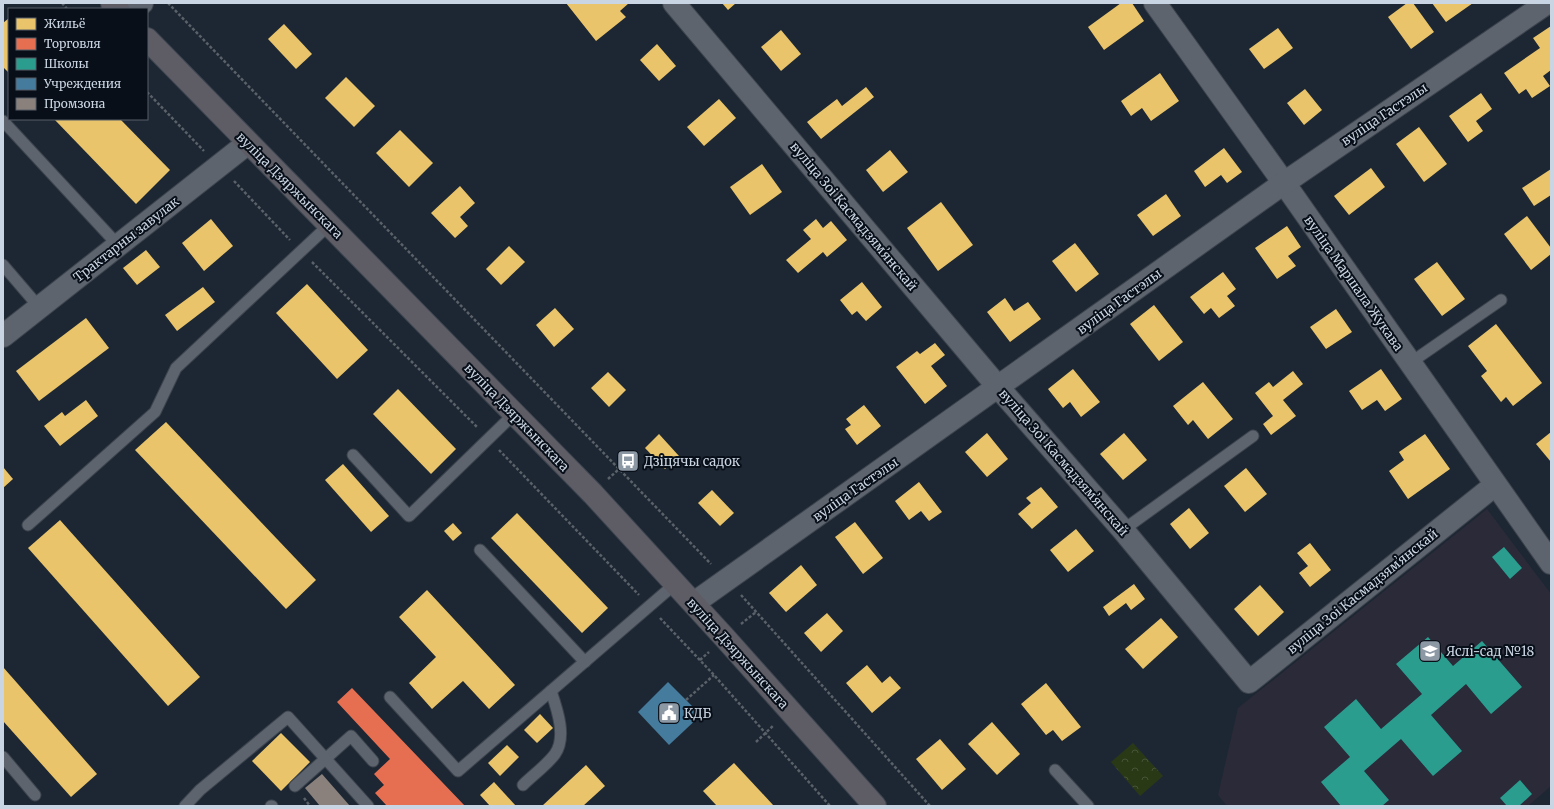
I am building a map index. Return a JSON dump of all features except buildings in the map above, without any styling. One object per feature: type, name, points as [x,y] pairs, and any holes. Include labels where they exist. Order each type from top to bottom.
[{"type":"main road","name":"вуліца Дзяржынскага","points":[[148,40],[593,494],[694,603],[875,806]]},
{"type":"street","name":"вуліца Зоі Касмадзямʼянскай","points":[[674,3],[998,387],[1123,530],[1250,682],[1495,485]]},
{"type":"street","name":"вуліца Маршала Жукава","points":[[1155,3],[1284,183],[1551,563]]},
{"type":"street","name":"вуліца Гастэлы","points":[[694,603],[1284,183],[1547,3]]},
{"type":"street","name":"Трактарны завулак","points":[[3,336],[248,143]]},
{"type":"lane","points":[[3,121],[118,245]]},
{"type":"lane","points":[[28,525],[155,412],[176,368],[330,225]]},
{"type":"lane","points":[[3,265],[40,307]]},
{"type":"lane","points":[[1410,363],[1501,300]]},
{"type":"lane","points":[[353,455],[408,516],[514,414]]},
{"type":"lane","points":[[1123,530],[1253,436]]},
{"type":"lane","points":[[480,550],[585,662]]},
{"type":"lane","points":[[390,697],[458,771],[675,584]]},
{"type":"lane","points":[[523,784],[556,754],[560,739],[560,716],[551,691]]},
{"type":"lane","points":[[185,806],[200,790],[288,717],[368,806]]},
{"type":"lane","points":[[296,786],[351,736],[373,761]]},
{"type":"lane","points":[[3,757],[35,795]]},
{"type":"lane","points":[[1055,770],[1088,806]]},
{"type":"path","points":[[168,3],[726,580],[930,806]]},
{"type":"path","points":[[148,93],[301,251],[489,439],[649,606],[714,675],[830,806]]},
{"type":"path","points":[[593,494],[628,461]]},
{"type":"path","points":[[686,700],[714,675]]},
{"type":"shaded area","name":"Яслі-сад №18","points":[[1487,509],[1551,594],[1551,786],[1528,806],[1227,806],[1218,795],[1238,708]]},
{"type":"green space","points":[[1133,743],[1163,776],[1140,796],[1111,762]]},
{"type":"place","name":"Дзіцячы садок","points":[[628,461]]},
{"type":"place","name":"Яслі-сад №18","points":[[1430,651]]},
{"type":"place","name":"КДБ","points":[[669,713]]}]
